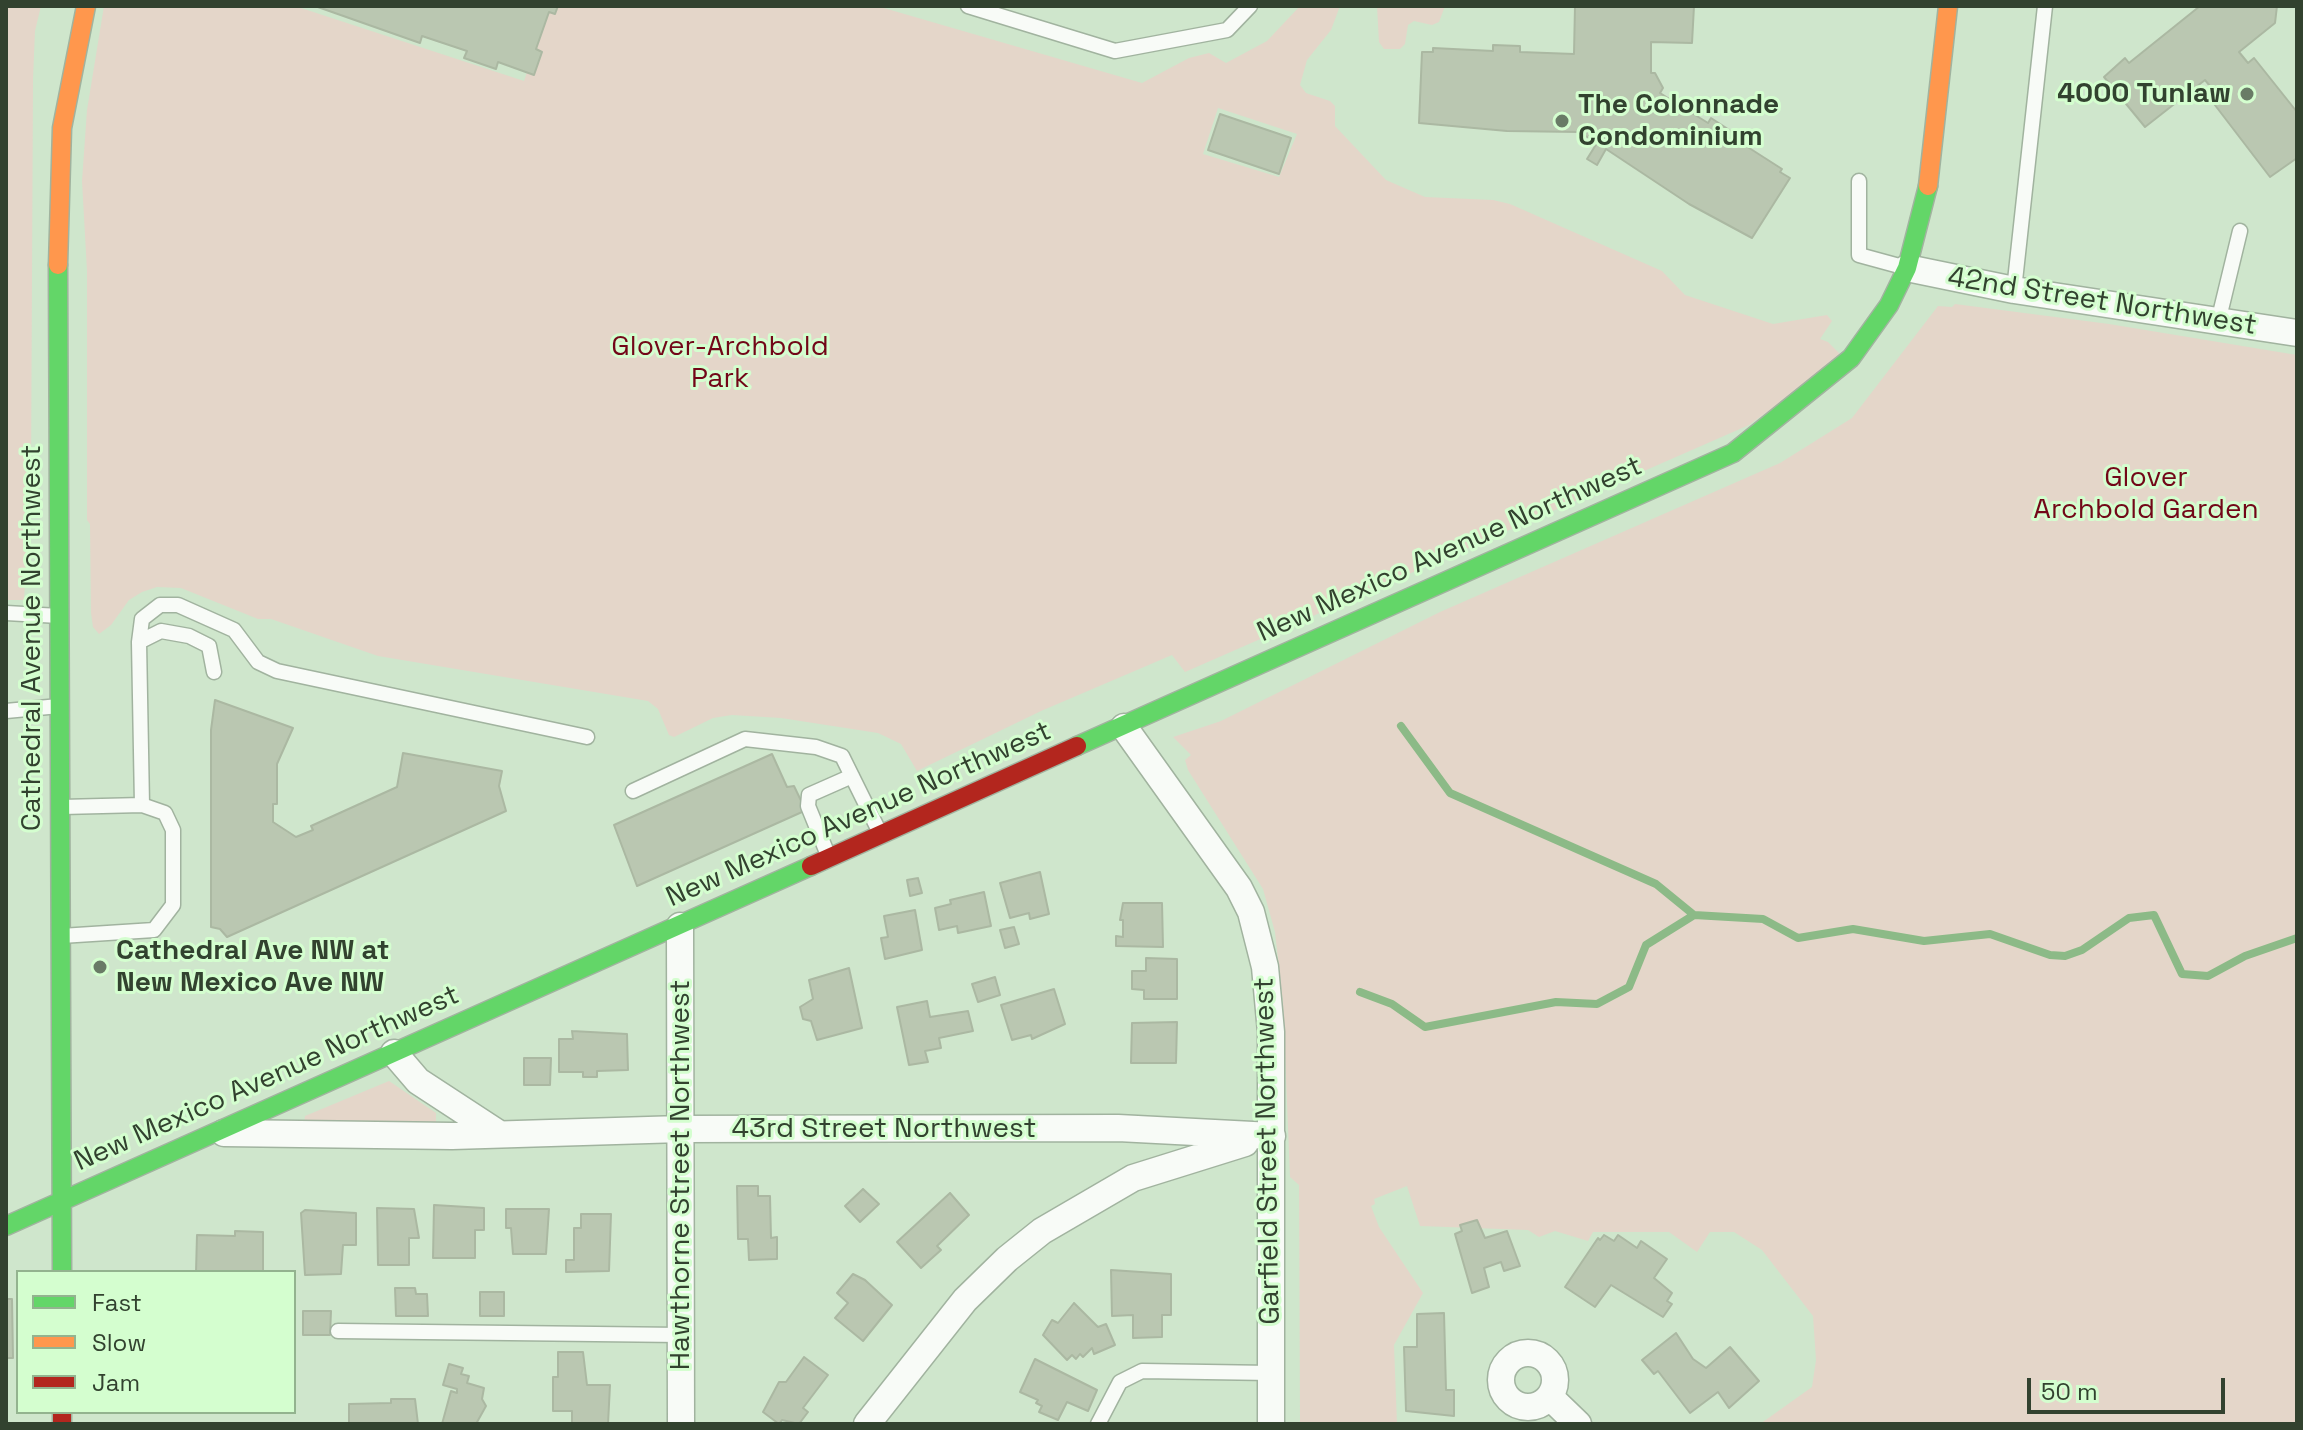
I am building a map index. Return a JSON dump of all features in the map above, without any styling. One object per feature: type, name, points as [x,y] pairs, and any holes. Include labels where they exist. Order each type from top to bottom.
[{"type":"street","name":"Cathedral Avenue Northwest","points":[[62,1270],[59,166],[68,84],[86,6]]},
{"type":"street","points":[[1921,276],[1948,6]]},
{"type":"street","points":[[1921,276],[1938,249]]},
{"type":"street","name":"42nd Street Northwest","points":[[1921,276],[2297,333]]},
{"type":"street","name":"New Mexico Avenue Northwest","points":[[6,1226],[1733,453],[1751,435],[1800,402],[1851,358],[1889,305],[1921,276]]},
{"type":"street","name":"New Mexico Avenue Northwest","points":[[1733,453],[1757,452],[1771,445]]},
{"type":"street","name":"Garfield Street Northwest","points":[[1124,727],[1224,865],[1251,912],[1270,1000],[1271,1424]]},
{"type":"street","name":"Hawthorne Street Northwest","points":[[680,926],[681,1424]]},
{"type":"street","points":[[394,1053],[418,1081],[496,1132]]},
{"type":"street","name":"43rd Street Northwest","points":[[215,1133],[452,1136],[496,1132],[681,1129],[1118,1128],[1272,1136]]},
{"type":"street","points":[[867,1424],[965,1300],[1007,1259],[1042,1231],[1133,1178],[1201,1154],[1272,1136]]},
{"type":"street","points":[[1550,1397],[1578,1424]]},
{"type":"lane","points":[[968,6],[1115,51],[1227,30],[1250,6]]},
{"type":"lane","points":[[2014,290],[2045,6]]},
{"type":"lane","points":[[1859,181],[1859,255],[1921,276]]},
{"type":"lane","points":[[2218,322],[2240,231]]},
{"type":"lane","points":[[142,805],[139,642],[142,619],[160,605],[178,605],[234,630],[258,662],[277,671],[587,737]]},
{"type":"lane","points":[[6,613],[59,616]]},
{"type":"lane","points":[[139,642],[161,631],[189,636],[209,646],[214,672]]},
{"type":"lane","points":[[6,711],[60,706]]},
{"type":"lane","points":[[633,791],[745,739],[816,747],[842,756],[881,835]]},
{"type":"lane","points":[[829,859],[808,806],[809,795],[852,776]]},
{"type":"lane","points":[[60,807],[142,805],[165,813],[173,830],[173,905],[154,930],[61,936]]},
{"type":"lane","points":[[338,1331],[681,1335]]},
{"type":"lane","points":[[1098,1424],[1120,1382],[1142,1371],[1271,1373]]},
{"type":"green space","points":[[6,6],[41,6],[35,31],[33,78],[31,479],[24,600],[6,600]]},
{"type":"green space","name":"Glover-Archbold Park","points":[[104,6],[295,6],[524,81],[550,6],[877,6],[1142,83],[1189,58],[1209,53],[1226,63],[1267,41],[1300,6],[1340,6],[1331,30],[1307,60],[1300,85],[1306,93],[1330,101],[1335,106],[1335,126],[1386,180],[1425,197],[1493,200],[1510,204],[1662,271],[1685,295],[1773,324],[1827,315],[1832,321],[1820,339],[1828,342],[1843,357],[1749,425],[1185,672],[1172,655],[1041,711],[917,771],[901,744],[878,733],[781,718],[732,715],[713,718],[674,737],[669,735],[658,709],[648,701],[378,656],[271,619],[258,619],[181,588],[157,587],[142,592],[129,600],[111,625],[99,634],[93,627],[91,613],[90,524],[87,520],[87,271],[82,181],[87,110]],"holes":[[[1218,108],[1297,134],[1279,177],[1203,154]]]},
{"type":"green space","points":[[1377,6],[1445,6],[1439,22],[1432,25],[1414,21],[1408,25],[1405,44],[1400,49],[1384,49],[1379,42]]},
{"type":"green space","name":"Glover Archbold Garden","points":[[1955,304],[2109,324],[2297,355],[2297,1424],[1760,1424],[1812,1387],[1816,1360],[1813,1316],[1762,1250],[1734,1232],[1710,1232],[1697,1252],[1669,1232],[1593,1232],[1588,1241],[1555,1231],[1539,1237],[1528,1230],[1420,1226],[1407,1186],[1374,1199],[1375,1204],[1371,1206],[1379,1227],[1423,1293],[1394,1345],[1397,1424],[1300,1424],[1299,1185],[1290,1177],[1283,1003],[1275,932],[1263,889],[1188,770],[1185,760],[1191,755],[1173,737],[1221,721],[1440,612],[1780,463],[1852,418],[1938,306],[1952,307]]},
{"type":"green space","points":[[389,1081],[436,1113],[436,1124],[304,1124],[305,1116]]},
{"type":"building","points":[[315,6],[558,6],[555,14],[549,12],[536,49],[542,52],[534,75],[498,62],[496,69],[464,58],[467,51],[422,36],[420,43]]},
{"type":"building","name":"The Colonnade Condominium","points":[[1575,6],[1694,6],[1692,43],[1651,42],[1651,73],[1655,73],[1663,88],[1660,93],[1708,123],[1711,118],[1734,133],[1732,137],[1782,169],[1780,172],[1790,178],[1752,238],[1689,204],[1606,149],[1597,165],[1587,159],[1597,143],[1579,132],[1507,131],[1419,123],[1422,52],[1433,52],[1433,48],[1493,51],[1493,45],[1520,46],[1520,52],[1574,54]]},
{"type":"building","name":"4000 Tunlaw","points":[[2200,6],[2277,6],[2275,23],[2239,52],[2248,63],[2254,58],[2297,112],[2297,158],[2270,177],[2208,96],[2214,91],[2205,80],[2145,127],[2104,77],[2125,58],[2129,63]]},
{"type":"building","points":[[1220,114],[1291,138],[1279,174],[1208,150]]},
{"type":"building","points":[[215,700],[293,728],[277,764],[277,804],[273,804],[273,822],[296,837],[313,830],[311,826],[397,787],[403,753],[502,771],[499,786],[506,811],[227,937],[220,929],[211,927],[211,730]]},
{"type":"building","points":[[772,754],[787,787],[794,786],[805,809],[802,812],[637,886],[614,825]]},
{"type":"building","points":[[1040,872],[1049,914],[1030,919],[1029,913],[1010,918],[1000,883]]},
{"type":"building","points":[[918,878],[922,893],[910,896],[907,880]]},
{"type":"building","points":[[984,892],[991,926],[958,933],[957,926],[939,930],[935,908],[951,904],[950,900]]},
{"type":"building","points":[[1123,903],[1162,903],[1163,947],[1116,946],[1116,936],[1123,937],[1123,920],[1120,920]]},
{"type":"building","points":[[915,910],[922,950],[885,959],[881,938],[888,937],[884,916]]},
{"type":"building","points":[[1014,927],[1019,944],[1005,948],[1000,930]]},
{"type":"building","points":[[1146,958],[1177,959],[1177,999],[1144,999],[1144,990],[1132,989],[1132,971],[1146,971]]},
{"type":"building","points":[[849,968],[862,1028],[817,1040],[811,1021],[803,1019],[800,1007],[813,999],[809,980]]},
{"type":"building","points":[[995,977],[1000,995],[978,1002],[972,984]]},
{"type":"building","points":[[1054,989],[1065,1024],[1032,1039],[1031,1035],[1012,1040],[1001,1005]]},
{"type":"building","points":[[927,1001],[930,1017],[968,1011],[973,1031],[939,1038],[941,1048],[925,1051],[928,1062],[909,1065],[897,1007]]},
{"type":"building","points":[[1177,1022],[1176,1063],[1131,1063],[1132,1023]]},
{"type":"building","points":[[572,1031],[627,1034],[628,1070],[597,1071],[597,1077],[583,1077],[583,1072],[559,1072],[559,1039],[573,1039]]},
{"type":"building","points":[[524,1058],[551,1058],[550,1085],[524,1085]]},
{"type":"building","points":[[737,1186],[758,1186],[758,1196],[770,1196],[771,1238],[777,1237],[777,1259],[749,1260],[748,1239],[738,1239]]},
{"type":"building","points":[[863,1189],[879,1204],[860,1222],[845,1206]]},
{"type":"building","points":[[950,1193],[969,1215],[937,1246],[941,1250],[921,1268],[897,1242]]},
{"type":"building","points":[[434,1205],[484,1208],[484,1230],[475,1230],[475,1258],[433,1258]]},
{"type":"building","points":[[377,1208],[414,1209],[419,1238],[409,1238],[409,1265],[378,1265]]},
{"type":"building","points":[[506,1209],[549,1209],[546,1254],[513,1254],[511,1228],[506,1228]]},
{"type":"building","points":[[305,1210],[356,1213],[356,1245],[343,1245],[341,1274],[305,1275],[301,1213]]},
{"type":"building","points":[[581,1214],[611,1214],[609,1271],[566,1272],[566,1260],[574,1260],[574,1228],[581,1228]]},
{"type":"building","points":[[1477,1220],[1485,1238],[1507,1231],[1520,1266],[1504,1271],[1501,1262],[1484,1268],[1489,1287],[1472,1293],[1455,1234],[1462,1231],[1460,1225]]},
{"type":"building","points":[[235,1231],[263,1232],[263,1270],[196,1270],[197,1235],[235,1236]]},
{"type":"building","points":[[1604,1235],[1614,1241],[1618,1235],[1637,1248],[1641,1241],[1667,1259],[1654,1278],[1672,1293],[1667,1301],[1672,1304],[1663,1317],[1611,1285],[1595,1307],[1565,1287],[1598,1238],[1600,1240]]},
{"type":"building","points":[[1111,1270],[1171,1274],[1171,1315],[1162,1315],[1162,1337],[1133,1338],[1133,1315],[1112,1316]]},
{"type":"building","points":[[853,1274],[865,1280],[892,1305],[863,1341],[835,1318],[848,1303],[837,1293]]},
{"type":"building","points":[[395,1288],[415,1288],[416,1294],[427,1294],[428,1316],[396,1316]]},
{"type":"building","points":[[480,1292],[504,1292],[504,1316],[480,1316]]},
{"type":"building","points":[[6,1299],[12,1299],[13,1358],[6,1358]]},
{"type":"building","points":[[1074,1303],[1098,1327],[1106,1324],[1115,1345],[1094,1354],[1092,1348],[1083,1357],[1080,1354],[1076,1359],[1072,1355],[1067,1360],[1043,1335],[1052,1320],[1058,1323]]},
{"type":"building","points":[[303,1311],[331,1311],[330,1335],[303,1335]]},
{"type":"building","points":[[1444,1313],[1446,1390],[1454,1390],[1454,1416],[1406,1411],[1404,1347],[1417,1347],[1417,1314]]},
{"type":"building","points":[[1676,1333],[1693,1359],[1706,1368],[1730,1347],[1759,1381],[1729,1408],[1718,1392],[1690,1413],[1658,1371],[1654,1374],[1642,1360]]},
{"type":"building","points":[[558,1352],[583,1352],[587,1385],[610,1385],[608,1424],[572,1424],[572,1411],[553,1411],[553,1377],[558,1377]]},
{"type":"building","points":[[804,1357],[828,1375],[803,1408],[808,1412],[799,1424],[782,1420],[779,1424],[763,1412],[779,1382],[786,1382]]},
{"type":"building","points":[[1035,1359],[1097,1390],[1088,1411],[1067,1402],[1058,1420],[1039,1412],[1042,1406],[1036,1403],[1038,1400],[1020,1392]]},
{"type":"building","points":[[449,1364],[463,1368],[461,1374],[469,1376],[467,1383],[484,1388],[482,1399],[486,1406],[476,1424],[442,1424],[451,1391],[457,1393],[457,1389],[443,1385]]},
{"type":"building","points":[[391,1399],[415,1399],[418,1424],[349,1424],[349,1404],[391,1403]]},
{"type":"waterway","points":[[1401,726],[1450,793],[1656,884],[1694,915],[1763,919],[1798,938],[1853,929],[1924,941],[1990,934],[2050,955],[2065,956],[2082,950],[2129,918],[2154,915],[2182,974],[2208,976],[2245,956],[2297,938]]},
{"type":"waterway","points":[[1360,992],[1392,1004],[1425,1027],[1556,1002],[1597,1004],[1629,987],[1646,945],[1694,915]]},
{"type":"traffic: fast","points":[[1077,746],[1733,453],[1851,358],[1889,305],[1907,268],[1928,186]]},
{"type":"traffic: fast","points":[[58,265],[62,1270]]},
{"type":"traffic: fast","points":[[6,1226],[811,866]]},
{"type":"traffic: slow","points":[[58,265],[62,128],[86,6]]},
{"type":"traffic: slow","points":[[1928,186],[1948,6]]},
{"type":"traffic: jam","points":[[811,866],[1077,746]]},
{"type":"traffic: jam","points":[[62,1414],[62,1424]]},
{"type":"place","name":"4000 Tunlaw","points":[[2247,94]]},
{"type":"place","name":"The Colonnade Condominium","points":[[1562,121]]},
{"type":"place","name":"Cathedral Ave NW at New Mexico Ave NW","points":[[100,967]]}]
